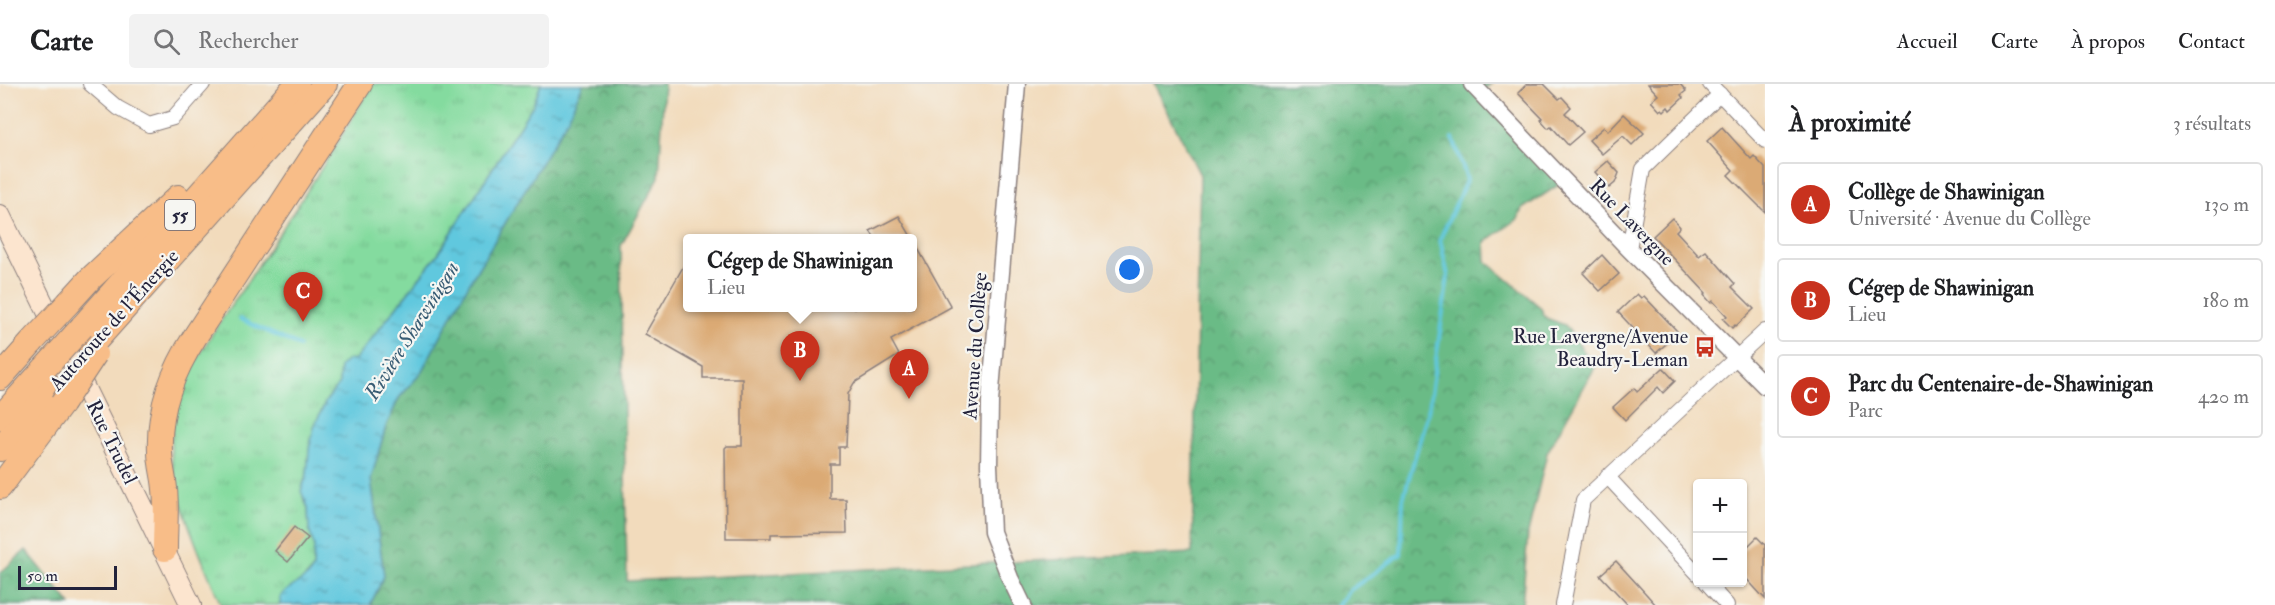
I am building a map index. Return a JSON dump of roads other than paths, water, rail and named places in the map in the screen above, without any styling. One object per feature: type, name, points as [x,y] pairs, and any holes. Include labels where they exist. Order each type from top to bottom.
[{"type":"highway","name":"Autoroute de l'Énergie","points":[[0,449],[54,387],[297,84]]},
{"type":"highway","name":"Autoroute de l'Énergie","points":[[90,342],[130,303],[325,84]]},
{"type":"highway","points":[[165,549],[165,490],[160,438],[164,404],[173,375],[196,335],[360,84]]},
{"type":"highway","points":[[0,378],[90,279],[279,104]]},
{"type":"highway","points":[[0,487],[54,387],[90,342]]},
{"type":"highway","name":"Autoroute de l'Énergie","points":[[0,418],[54,387]]},
{"type":"main road","name":"Rue Trudel","points":[[0,215],[191,605]]},
{"type":"street","points":[[90,84],[118,108],[149,125],[173,118],[203,84]]},
{"type":"street","name":"Avenue du Collège","points":[[1017,84],[990,402],[989,465],[992,532],[1023,605]]},
{"type":"street","name":"Rue Lavergne","points":[[1472,84],[1629,249],[1765,386]]},
{"type":"street","points":[[1629,249],[1643,169],[1715,89],[1765,141]]},
{"type":"street","points":[[1563,605],[1583,500],[1765,331]]},
{"type":"street","points":[[1607,476],[1693,569]]},
{"type":"street","points":[[1710,587],[1726,605]]},
{"type":"water","name":"Rivière Shawinigan","points":[[541,84],[583,84],[568,118],[470,282],[420,374],[399,398],[386,426],[371,479],[384,576],[370,605],[280,605],[283,593],[308,576],[313,569],[314,545],[309,530],[308,508],[301,491],[307,474],[314,427],[326,401],[339,384],[340,366],[348,360],[355,360],[438,254],[533,105]]},
{"type":"waterway","points":[[1338,605],[1350,590],[1401,554],[1403,499],[1429,408],[1448,276],[1440,239],[1467,179],[1453,138]]},
{"type":"waterway","points":[[240,319],[299,346]]},
{"type":"place","name":"Parc du Centenaire-de-Shawinigan","points":[[303,322]]},
{"type":"place","name":"Rue Lavergne/Avenue Beaudry-Leman","points":[[1705,347]]},
{"type":"place","name":"Cégep de Shawinigan","points":[[800,381]]},
{"type":"place","name":"Collège de Shawinigan","points":[[909,399]]}]
